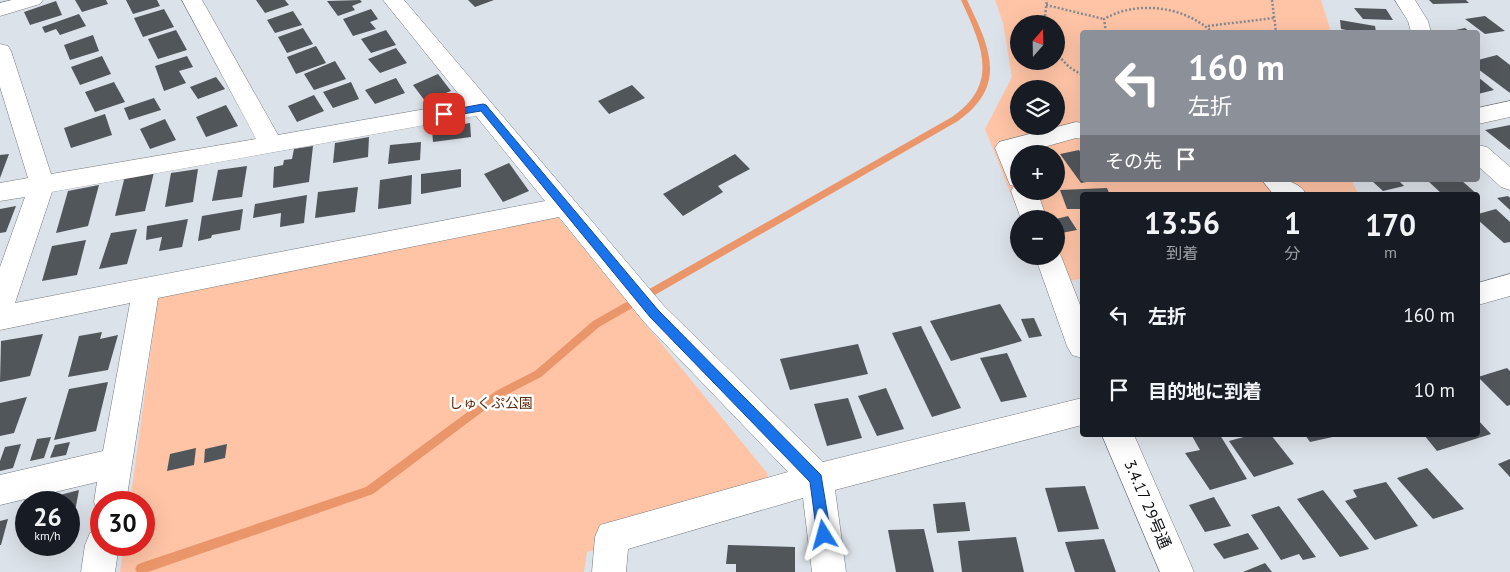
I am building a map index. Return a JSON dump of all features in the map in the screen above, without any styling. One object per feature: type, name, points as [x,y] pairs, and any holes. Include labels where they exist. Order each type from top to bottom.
[{"type":"street","points":[[0,10],[33,0]]},
{"type":"street","points":[[192,0],[271,144]]},
{"type":"street","points":[[393,0],[654,314],[817,479],[829,572]]},
{"type":"street","points":[[1404,0],[1418,21],[1420,30]]},
{"type":"street","points":[[0,51],[6,93],[42,184],[0,306]]},
{"type":"street","points":[[0,192],[483,107]]},
{"type":"street","points":[[1480,116],[1510,109]]},
{"type":"street","points":[[1018,145],[1076,130],[1080,131]]},
{"type":"street","points":[[1480,155],[1510,181]]},
{"type":"street","points":[[1276,182],[1289,192]]},
{"type":"street","points":[[0,318],[566,206]]},
{"type":"street","points":[[1051,265],[1080,341]]},
{"type":"street","points":[[1480,293],[1510,285]]},
{"type":"street","points":[[112,491],[146,289]]},
{"type":"street","points":[[609,572],[612,537],[817,479],[1080,413]]},
{"type":"street","name":"3.4.17 29号通","points":[[1119,437],[1177,572]]},
{"type":"street","points":[[0,490],[116,463]]},
{"type":"street","points":[[98,572],[100,556]]},
{"type":"path","points":[[1045,15],[1047,0]]},
{"type":"path","points":[[1272,0],[1276,30]]},
{"type":"path","points":[[1046,5],[1104,19]]},
{"type":"path","points":[[1106,30],[1104,19],[1109,11]]},
{"type":"path","points":[[1189,12],[1210,30]]},
{"type":"path","points":[[1207,26],[1274,18]]},
{"type":"path","points":[[1065,63],[1080,74]]},
{"type":"green space","points":[[995,0],[1321,0],[1330,30],[1080,30],[1080,182],[1352,182],[1357,192],[1080,192],[1080,279],[1049,287],[1054,265],[1065,265],[1065,210],[1017,210],[1013,200],[1065,200],[1065,145],[1010,145],[1010,192],[985,129],[1010,81],[1010,135],[1065,135],[1065,80],[1010,80],[1011,70],[1065,70],[1065,15],[1010,15],[1010,65],[1003,23]]},
{"type":"green space","name":"しゅくぷ公園","points":[[558,217],[767,473],[772,500],[587,552],[584,572],[120,572],[122,556],[155,556],[155,491],[132,491],[158,298]]},
{"type":"building","points":[[75,0],[106,0],[108,4],[82,12]]},
{"type":"building","points":[[126,0],[157,0],[160,6],[133,14]]},
{"type":"building","points":[[256,0],[285,0],[289,5],[265,13]]},
{"type":"building","points":[[360,0],[362,2],[352,6],[355,10],[338,16],[327,1]]},
{"type":"building","points":[[468,0],[494,0],[475,7]]},
{"type":"building","points":[[1429,0],[1466,0],[1469,3],[1433,4]]},
{"type":"building","points":[[56,1],[62,15],[30,25],[24,12]]},
{"type":"building","points":[[1354,8],[1386,9],[1393,20],[1363,19]]},
{"type":"building","points":[[164,9],[174,27],[143,37],[134,18]]},
{"type":"building","points":[[371,9],[378,19],[370,22],[376,29],[353,36],[343,19]]},
{"type":"building","points":[[293,11],[302,25],[275,33],[267,20]]},
{"type":"building","points":[[79,14],[86,26],[60,35],[56,29],[45,33],[42,27]]},
{"type":"building","points":[[1485,16],[1505,31],[1485,34],[1465,19]]},
{"type":"building","points":[[1340,20],[1375,26],[1376,30],[1346,30],[1341,29]]},
{"type":"building","points":[[303,28],[313,44],[287,53],[278,37]]},
{"type":"building","points":[[176,30],[187,50],[158,59],[148,39]]},
{"type":"building","points":[[386,30],[396,45],[371,53],[361,39]]},
{"type":"building","points":[[93,35],[99,51],[70,60],[64,45]]},
{"type":"building","points":[[316,46],[326,63],[296,74],[287,57]]},
{"type":"building","points":[[396,48],[407,63],[380,73],[368,59]]},
{"type":"building","points":[[1497,55],[1510,65],[1510,93],[1480,70],[1480,59]]},
{"type":"building","points":[[102,56],[111,74],[80,85],[71,67]]},
{"type":"building","points":[[187,56],[193,67],[179,71],[186,83],[164,91],[155,66]]},
{"type":"building","points":[[335,61],[346,79],[314,90],[304,74]]},
{"type":"building","points":[[438,74],[451,91],[425,101],[413,85]]},
{"type":"building","points":[[216,77],[225,89],[198,99],[190,87]]},
{"type":"building","points":[[396,78],[405,93],[375,104],[365,90]]},
{"type":"building","points":[[1480,79],[1494,90],[1480,94]]},
{"type":"building","points":[[114,82],[125,102],[95,112],[85,92]]},
{"type":"building","points":[[351,82],[359,99],[333,108],[323,92]]},
{"type":"building","points":[[632,85],[645,98],[609,114],[598,101]]},
{"type":"building","points":[[314,95],[324,111],[297,122],[288,106]]},
{"type":"building","points":[[154,98],[161,110],[129,120],[124,108]]},
{"type":"building","points":[[226,105],[238,126],[206,137],[196,117]]},
{"type":"building","points":[[105,114],[112,135],[71,148],[64,128]]},
{"type":"building","points":[[165,119],[176,140],[150,149],[140,129]]},
{"type":"building","points":[[470,123],[471,137],[433,142],[432,129]]},
{"type":"building","points":[[1510,125],[1510,150],[1485,130]]},
{"type":"building","points":[[369,137],[368,157],[333,163],[335,143]]},
{"type":"building","points":[[421,142],[420,160],[388,164],[390,145]]},
{"type":"building","points":[[313,146],[309,182],[273,188],[274,167],[283,165],[284,160],[292,159],[294,149]]},
{"type":"building","points":[[1079,150],[1080,152],[1080,182],[1065,161],[1065,153]]},
{"type":"building","points":[[9,154],[0,178],[0,155]]},
{"type":"building","points":[[735,154],[750,169],[718,186],[723,192],[683,216],[663,194]]},
{"type":"building","points":[[509,163],[529,191],[503,202],[484,174]]},
{"type":"building","points":[[247,166],[242,197],[212,201],[218,170]]},
{"type":"building","points":[[198,169],[193,202],[165,207],[171,173]]},
{"type":"building","points":[[461,169],[461,187],[421,194],[421,174]]},
{"type":"building","points":[[154,172],[145,211],[115,216],[125,176]]},
{"type":"building","points":[[412,175],[411,204],[378,209],[380,180]]},
{"type":"building","points":[[1373,182],[1400,182],[1404,186],[1383,191]]},
{"type":"building","points":[[1429,182],[1463,182],[1475,192],[1440,192]]},
{"type":"building","points":[[99,185],[88,226],[56,233],[68,191]]},
{"type":"building","points":[[358,187],[355,212],[315,218],[318,192]]},
{"type":"building","points":[[1107,188],[1109,192],[1080,192],[1080,209],[1067,209],[1064,200],[1065,190]]},
{"type":"building","points":[[307,195],[304,223],[280,227],[281,213],[253,218],[255,204]]},
{"type":"building","points":[[1508,196],[1510,198],[1510,210],[1497,198]]},
{"type":"building","points":[[16,206],[6,232],[0,233],[0,209]]},
{"type":"building","points":[[243,209],[240,230],[212,235],[211,238],[198,241],[202,216]]},
{"type":"building","points":[[1496,209],[1510,222],[1510,242],[1504,243],[1480,222],[1480,213]]},
{"type":"building","points":[[1068,216],[1077,230],[1065,232],[1065,217]]},
{"type":"building","points":[[188,219],[182,247],[159,251],[162,237],[146,240],[147,226]]},
{"type":"building","points":[[137,229],[127,264],[99,269],[111,233]]},
{"type":"building","points":[[86,240],[77,275],[42,281],[52,246]]},
{"type":"building","points":[[1000,304],[1022,341],[951,361],[930,321]]},
{"type":"building","points":[[1034,318],[1042,336],[1029,338],[1021,319]]},
{"type":"building","points":[[921,326],[961,408],[932,417],[892,333]]},
{"type":"building","points":[[102,332],[100,339],[118,335],[108,370],[68,377],[79,336]]},
{"type":"building","points":[[43,334],[30,376],[0,382],[1,341]]},
{"type":"building","points":[[858,344],[868,374],[790,390],[780,359]]},
{"type":"building","points":[[1007,353],[1027,397],[1001,402],[980,358]]},
{"type":"building","points":[[1507,368],[1510,371],[1510,405],[1507,406],[1480,379],[1480,376]]},
{"type":"building","points":[[108,382],[96,431],[54,440],[69,389]]},
{"type":"building","points":[[886,388],[904,429],[877,436],[858,396]]},
{"type":"building","points":[[27,397],[14,433],[0,436],[0,403]]},
{"type":"building","points":[[848,398],[862,438],[827,446],[814,404]]},
{"type":"building","points":[[1480,422],[1491,434],[1437,451],[1426,437],[1480,437]]},
{"type":"building","points":[[51,437],[44,458],[30,461],[37,439]]},
{"type":"building","points":[[1193,437],[1221,437],[1247,479],[1210,490],[1185,453],[1200,450]]},
{"type":"building","points":[[1244,437],[1273,437],[1294,464],[1254,477],[1229,441]]},
{"type":"building","points":[[1306,437],[1332,437],[1310,442]]},
{"type":"building","points":[[70,442],[66,455],[50,458],[55,445]]},
{"type":"building","points":[[21,444],[13,468],[0,471],[0,461],[5,447]]},
{"type":"building","points":[[227,444],[225,458],[204,463],[205,449]]},
{"type":"building","points":[[196,448],[194,465],[167,471],[170,454]]},
{"type":"building","points":[[1510,459],[1510,477],[1498,464]]},
{"type":"building","points":[[1427,468],[1464,509],[1433,519],[1397,478]]},
{"type":"building","points":[[1386,482],[1418,526],[1375,540],[1345,501],[1357,497],[1353,490]]},
{"type":"building","points":[[1085,486],[1099,529],[1058,532],[1045,488]]},
{"type":"building","points":[[1323,490],[1369,549],[1340,557],[1297,499]]},
{"type":"building","points":[[1214,497],[1231,526],[1205,532],[1189,505]]},
{"type":"building","points":[[965,502],[970,531],[937,533],[933,504]]},
{"type":"building","points":[[1279,506],[1316,557],[1303,560],[1299,554],[1281,560],[1251,515]]},
{"type":"building","points":[[8,519],[1,545],[0,545],[0,521]]},
{"type":"building","points":[[924,529],[934,572],[896,572],[888,530]]},
{"type":"building","points":[[1248,533],[1259,549],[1224,559],[1213,544]]},
{"type":"building","points":[[1016,537],[1024,572],[962,572],[958,541]]},
{"type":"building","points":[[1104,539],[1116,572],[1075,572],[1065,542]]},
{"type":"building","points":[[728,545],[795,547],[795,572],[736,572],[736,564],[726,564]]},
{"type":"building","points":[[1265,563],[1272,572],[1243,572]]},
{"type":"waterway","points":[[141,569],[369,491],[499,394],[538,374],[596,324],[955,119],[976,99],[984,86],[987,72],[983,44],[964,0]]},
{"type":"route","points":[[444,114],[483,107],[654,314],[817,479],[824,535]]}]
